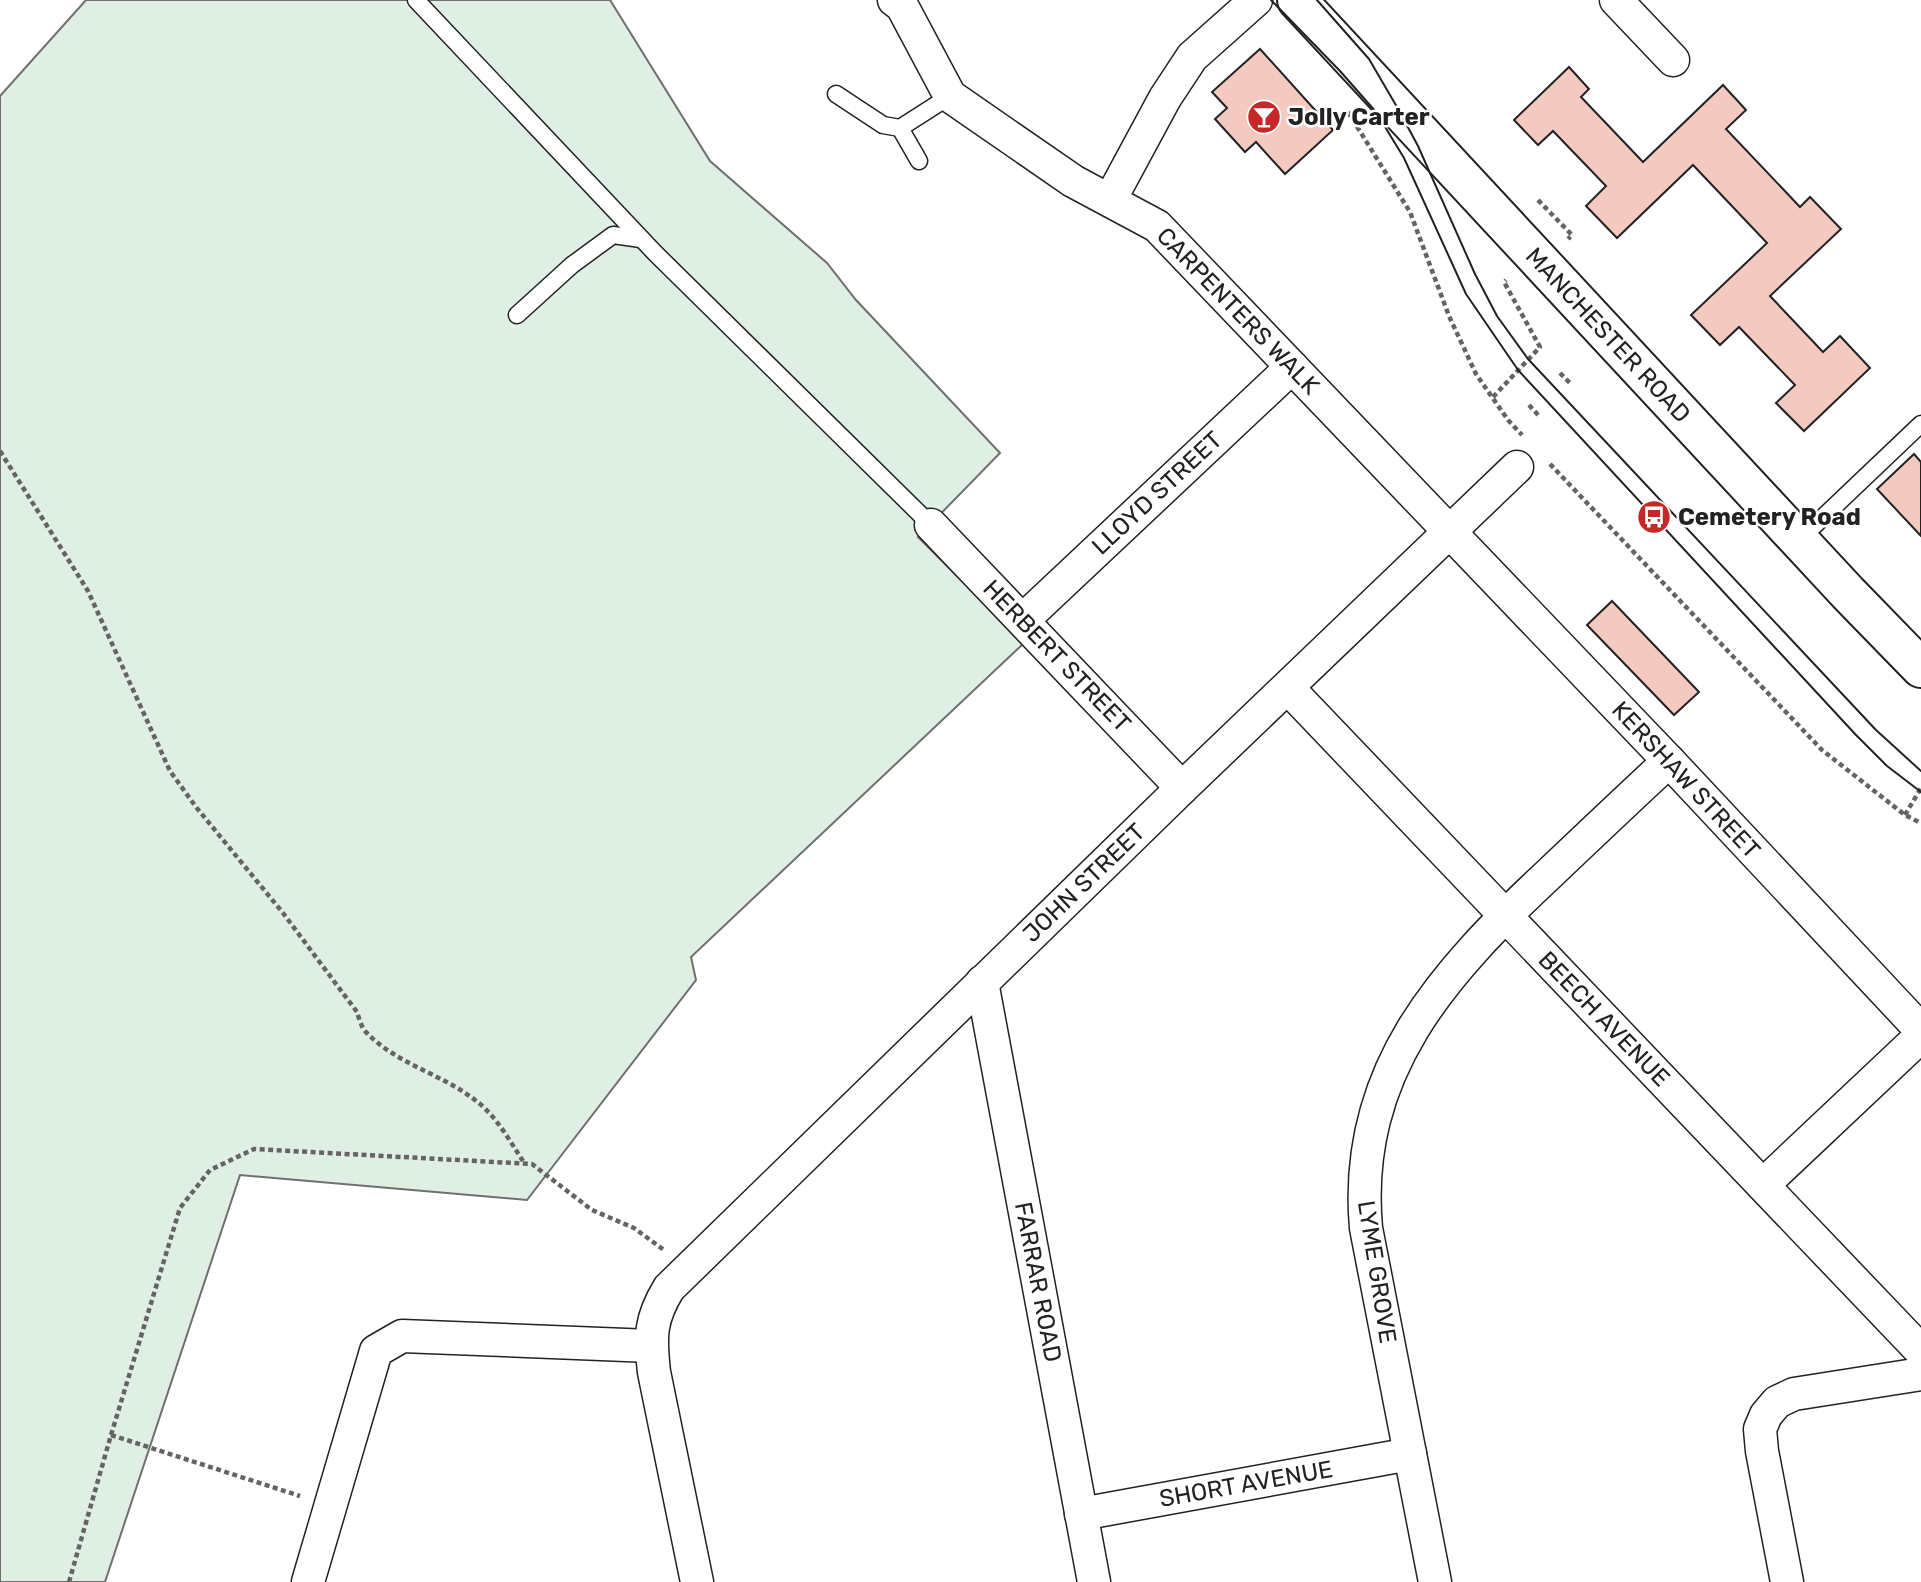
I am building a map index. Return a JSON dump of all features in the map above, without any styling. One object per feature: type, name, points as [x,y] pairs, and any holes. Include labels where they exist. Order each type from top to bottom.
[{"type":"main road","name":"MANCHESTER ROAD","points":[[1297,0],[1921,668]]},
{"type":"street","name":"CARPENTERS WALK","points":[[894,0],[902,6],[950,96],[1073,181],[1157,226],[1450,532]]},
{"type":"street","points":[[1110,201],[1165,99],[1192,57],[1256,0]]},
{"type":"street","points":[[1616,0],[1673,60]]},
{"type":"street","name":"LLOYD STREET","points":[[1023,620],[1292,367]]},
{"type":"street","name":"JOHN STREET","points":[[651,1346],[652,1323],[658,1306],[685,1270],[1529,454]]},
{"type":"street","name":"HERBERT STREET","points":[[931,525],[1182,788]]},
{"type":"street","name":"KERSHAW STREET","points":[[1450,532],[1921,1030]]},
{"type":"street","name":"BEECH AVENUE","points":[[1288,688],[1921,1351]]},
{"type":"street","name":"LYME GROVE","points":[[1435,1582],[1366,1228],[1363,1198],[1367,1160],[1382,1094],[1401,1047],[1440,986],[1505,915],[1669,761]]},
{"type":"street","name":"FARRAR ROAD","points":[[982,982],[1094,1582]]},
{"type":"street","points":[[1763,1185],[1921,1036]]},
{"type":"street","points":[[308,1582],[376,1352],[402,1336],[651,1346],[696,1582]]},
{"type":"street","points":[[1787,1582],[1762,1451],[1760,1429],[1766,1415],[1777,1402],[1794,1394],[1921,1374]]},
{"type":"street","name":"SHORT AVENUE","points":[[1081,1514],[1410,1454]]},
{"type":"lane","points":[[416,0],[641,239],[931,525]]},
{"type":"lane","points":[[836,94],[883,124],[900,128],[950,96]]},
{"type":"lane","points":[[900,128],[919,161]]},
{"type":"lane","points":[[517,315],[572,265],[613,235],[641,239]]},
{"type":"lane","points":[[1799,540],[1921,424]]},
{"type":"path","points":[[1360,67],[1336,94],[1410,212],[1449,316],[1476,374],[1529,454],[1822,750],[1905,815],[1921,823]]},
{"type":"path","points":[[1493,397],[1541,347],[1504,282]]},
{"type":"path","points":[[1560,373],[1572,385]]},
{"type":"path","points":[[1529,405],[1539,416]]},
{"type":"path","points":[[0,451],[88,591],[170,771],[283,913],[357,1012],[363,1030],[479,1102],[491,1114],[525,1164]]},
{"type":"path","points":[[1905,815],[1921,789]]},
{"type":"path","points":[[69,1582],[180,1208],[210,1170],[254,1149],[532,1164],[592,1210],[634,1228],[658,1245],[685,1270]]},
{"type":"path","points":[[111,1435],[330,1506]]},
{"type":"green space","points":[[86,0],[610,0],[710,161],[827,263],[856,300],[1000,453],[918,537],[1024,643],[691,957],[696,980],[527,1200],[240,1175],[105,1582],[0,1582],[0,96]]},
{"type":"building","points":[[1260,49],[1333,130],[1285,174],[1256,142],[1245,152],[1215,119],[1227,108],[1212,92]]},
{"type":"building","points":[[1569,67],[1589,89],[1581,97],[1643,162],[1723,85],[1746,110],[1726,129],[1800,207],[1810,197],[1841,229],[1770,296],[1823,352],[1840,336],[1870,368],[1804,431],[1776,403],[1795,385],[1739,327],[1720,345],[1691,315],[1767,243],[1693,165],[1617,238],[1586,206],[1606,186],[1553,131],[1538,145],[1514,120]]},
{"type":"building","points":[[1914,454],[1921,462],[1921,536],[1877,489]]},
{"type":"building","points":[[1612,601],[1699,692],[1674,715],[1587,625]]},
{"type":"tram line","points":[[1271,0],[1376,112],[1404,158],[1466,294],[1518,370],[1856,735],[1887,766],[1921,792]]},
{"type":"tram line","points":[[1317,0],[1369,59],[1418,146],[1475,274],[1497,316],[1528,359],[1876,730],[1921,771]]},
{"type":"place","name":"Jolly Carter","points":[[1264,117]]},
{"type":"place","name":"Cemetery Road","points":[[1654,517]]}]
